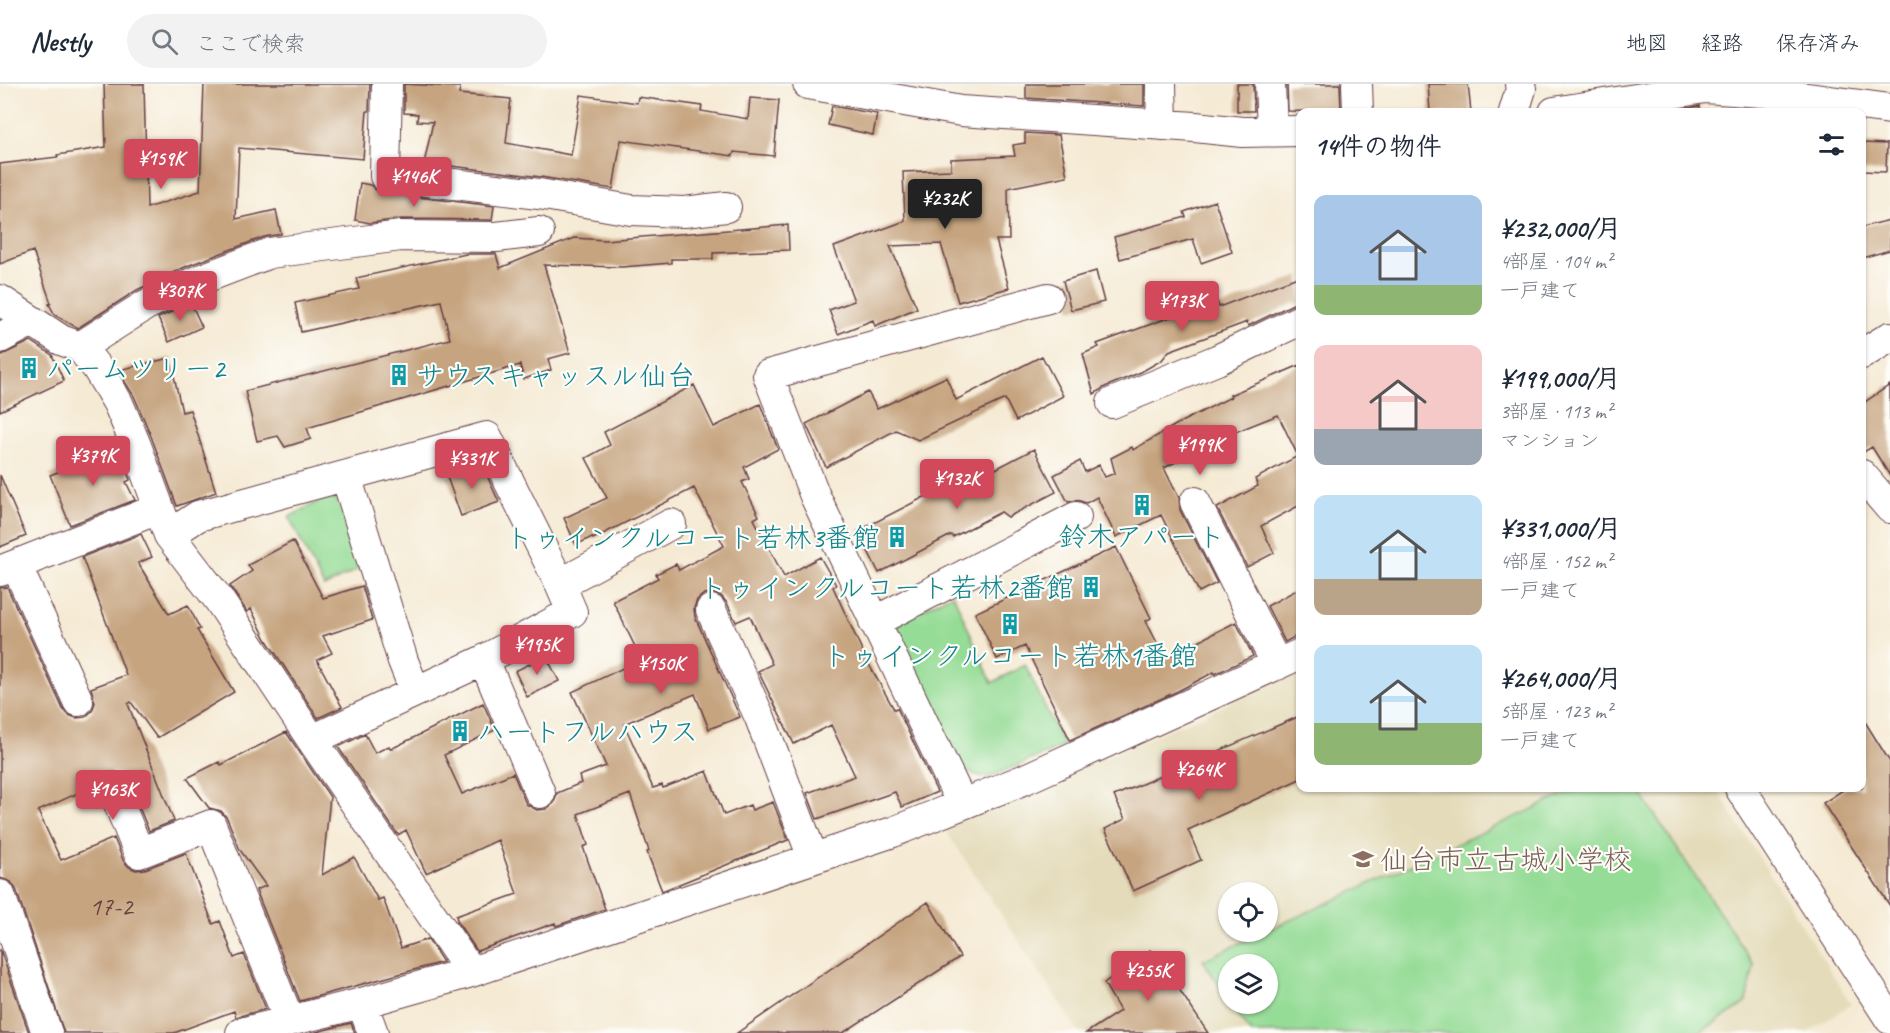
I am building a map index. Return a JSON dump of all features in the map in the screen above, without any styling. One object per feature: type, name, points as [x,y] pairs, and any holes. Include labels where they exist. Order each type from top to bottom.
[{"type":"street","points":[[387,84],[385,176],[539,194],[631,210],[684,212],[726,207]]},
{"type":"street","points":[[808,84],[961,111],[1242,132],[1286,131],[1270,84]]},
{"type":"street","points":[[1161,84],[1162,125]]},
{"type":"street","points":[[1357,84],[1358,108]]},
{"type":"street","points":[[1515,108],[1521,89],[1520,84]]},
{"type":"street","points":[[1579,108],[1705,88],[1744,88],[1890,109]]},
{"type":"street","points":[[80,346],[146,305],[194,282],[270,253],[401,236],[496,237],[538,232]]},
{"type":"street","points":[[962,804],[814,496],[768,375],[1048,298]]},
{"type":"street","points":[[0,300],[61,340],[80,346],[98,368],[118,403],[164,522],[471,972]]},
{"type":"street","points":[[0,338],[32,321]]},
{"type":"street","points":[[1112,403],[1217,360],[1296,322]]},
{"type":"street","points":[[1866,352],[1890,337]]},
{"type":"street","points":[[78,701],[8,568],[164,522],[198,516],[487,437],[572,612],[484,660],[312,740]]},
{"type":"street","points":[[346,476],[403,661],[415,691]]},
{"type":"street","points":[[1866,480],[1890,508]]},
{"type":"street","points":[[241,1033],[362,1003],[471,972],[893,832],[1023,780],[1289,660],[1195,502]]},
{"type":"street","points":[[874,622],[1076,517]]},
{"type":"street","points":[[560,584],[671,524]]},
{"type":"street","points":[[711,610],[760,718],[813,858]]},
{"type":"street","points":[[484,660],[540,793]]},
{"type":"street","points":[[113,789],[139,853],[211,825],[289,1020]]},
{"type":"street","points":[[1743,792],[1890,1019]]},
{"type":"street","points":[[0,895],[47,1033]]},
{"type":"street","points":[[362,1003],[373,1033]]},
{"type":"shaded area","name":"仙台市立古城小学校","points":[[1296,672],[1296,792],[1718,792],[1851,1004],[1807,1033],[1079,1033],[943,826],[1201,716]]},
{"type":"green space","points":[[327,497],[343,503],[366,565],[324,587],[289,517]]},
{"type":"green space","points":[[953,594],[992,683],[1025,665],[1064,746],[987,778],[964,771],[894,638],[900,620]]},
{"type":"green space","points":[[1570,792],[1640,792],[1754,965],[1746,1003],[1699,1033],[1251,1033],[1238,1014],[1278,1014],[1278,954],[1218,954],[1218,983],[1203,960],[1242,942],[1278,942],[1278,926]]},
{"type":"building","points":[[104,84],[144,84],[147,208],[200,191],[204,84],[370,84],[363,159],[239,148],[236,219],[276,210],[281,234],[264,237],[187,266],[137,290],[78,328],[55,315],[49,304],[51,303],[33,251],[0,264],[0,164],[58,157],[57,155],[106,147]]},
{"type":"building","points":[[404,84],[460,87],[459,94],[511,99],[506,143],[571,155],[581,95],[637,103],[638,97],[702,106],[701,111],[748,119],[750,98],[779,100],[774,156],[734,152],[733,156],[621,140],[613,189],[541,177],[427,163],[425,159],[433,122],[417,121],[418,114],[404,113]]},
{"type":"building","points":[[1026,84],[1144,84],[1144,106],[1026,98]]},
{"type":"building","points":[[1237,84],[1253,84],[1254,111],[1237,111]]},
{"type":"building","points":[[1287,84],[1340,84],[1341,108],[1296,108],[1296,111],[1288,111]]},
{"type":"building","points":[[1428,84],[1468,84],[1471,108],[1430,108]]},
{"type":"building","points":[[832,106],[877,114],[873,135],[828,125]]},
{"type":"building","points":[[1025,133],[1059,135],[1067,176],[1008,188],[1009,240],[996,240],[1009,288],[958,302],[941,244],[890,246],[917,308],[875,326],[873,320],[838,334],[829,310],[854,301],[834,247],[905,221],[903,172],[951,170],[951,159],[1015,156],[1013,145],[1025,143]]},
{"type":"building","points":[[1866,143],[1887,144],[1886,172],[1866,171]]},
{"type":"building","points":[[360,183],[370,185],[383,193],[494,206],[492,220],[401,219],[370,223],[355,220]]},
{"type":"building","points":[[1215,201],[1232,252],[1201,263],[1193,239],[1120,259],[1114,237],[1186,217],[1184,212]]},
{"type":"building","points":[[1890,220],[1890,250],[1866,257],[1866,226]]},
{"type":"building","points":[[788,225],[789,250],[713,253],[713,259],[671,259],[671,263],[622,267],[544,265],[570,353],[548,359],[551,370],[524,379],[520,365],[307,428],[311,439],[285,447],[278,436],[257,441],[245,391],[450,339],[441,301],[301,332],[295,303],[359,289],[356,278],[466,254],[496,254],[500,268],[574,238],[605,240]]},
{"type":"building","points":[[1096,271],[1104,302],[1071,310],[1063,281]]},
{"type":"building","points":[[1296,278],[1296,304],[1248,326],[1247,322],[1169,351],[1162,360],[1094,394],[1083,354],[1099,347],[1097,344],[1184,312],[1180,302],[1213,290],[1219,307]]},
{"type":"building","points":[[191,303],[202,327],[169,342],[158,318]]},
{"type":"building","name":"パームツリー2","points":[[31,341],[52,355],[64,381],[0,411],[0,356]]},
{"type":"building","points":[[1042,356],[1063,396],[1016,421],[1005,399],[918,440],[896,430],[826,467],[806,424],[868,392],[877,409],[946,377],[956,400]]},
{"type":"building","points":[[170,358],[182,412],[190,410],[216,492],[177,506],[151,436],[134,396],[125,382],[123,369]]},
{"type":"building","points":[[1296,367],[1296,452],[1278,415],[1225,436],[1164,468],[1179,498],[1180,510],[1217,583],[1199,592],[1161,515],[1116,537],[1097,497],[1086,503],[1077,500],[1068,502],[1054,475],[1080,461],[1085,472],[1099,465],[1105,477],[1115,473],[1111,458],[1132,447],[1133,450],[1179,423],[1231,397],[1230,395]]},
{"type":"building","points":[[694,385],[714,427],[760,404],[778,449],[744,467],[749,479],[742,482],[759,516],[754,519],[784,577],[820,557],[836,585],[833,587],[867,661],[894,709],[897,708],[937,792],[902,807],[895,792],[817,819],[807,793],[855,776],[831,725],[794,744],[758,671],[772,664],[750,616],[736,622],[721,596],[713,593],[704,594],[697,600],[694,608],[695,617],[740,717],[709,729],[695,694],[624,724],[653,788],[662,785],[663,788],[707,771],[724,815],[750,805],[752,810],[773,802],[788,840],[662,891],[647,852],[649,851],[630,794],[578,814],[588,845],[583,847],[605,909],[556,926],[555,923],[477,951],[458,923],[456,916],[517,894],[498,840],[426,873],[406,830],[398,835],[338,747],[365,734],[375,753],[389,746],[391,749],[483,703],[495,730],[444,755],[462,794],[513,773],[526,804],[537,810],[546,809],[554,803],[557,793],[581,783],[579,776],[606,766],[572,692],[638,661],[640,657],[613,601],[658,578],[656,574],[676,564],[679,570],[724,546],[694,488],[593,539],[592,537],[576,545],[564,518],[607,498],[586,458],[610,445],[604,432]]},
{"type":"building","points":[[1890,385],[1890,476],[1872,447],[1866,451],[1866,401]]},
{"type":"building","points":[[119,449],[130,480],[126,482],[135,500],[70,525],[50,475]]},
{"type":"building","points":[[1034,449],[1056,492],[1008,517],[1001,512],[879,573],[858,531],[979,469],[984,475]]},
{"type":"building","points":[[1296,457],[1296,507],[1261,526],[1274,553],[1247,567],[1217,508],[1258,486],[1255,479]]},
{"type":"building","points":[[482,465],[499,502],[461,516],[447,477]]},
{"type":"building","points":[[0,475],[26,536],[0,547]]},
{"type":"building","points":[[141,534],[152,557],[138,563],[169,614],[188,605],[200,629],[197,630],[234,692],[157,738],[131,702],[128,704],[174,821],[149,831],[129,783],[123,774],[115,772],[106,773],[96,785],[38,811],[61,860],[114,838],[123,860],[129,867],[136,870],[145,869],[186,853],[213,924],[220,921],[234,958],[244,954],[266,1009],[236,1017],[234,1011],[174,1033],[64,1033],[16,889],[11,882],[0,878],[0,588],[7,587],[63,709],[76,718],[85,717],[92,711],[95,703],[91,688],[126,675],[82,557]]},
{"type":"building","points":[[293,541],[323,598],[362,586],[372,620],[323,636],[332,653],[317,660],[342,707],[318,718],[266,639],[251,609],[247,612],[230,586],[252,571],[248,565]]},
{"type":"building","points":[[1116,547],[1151,618],[1146,621],[1165,658],[1236,622],[1253,656],[1070,740],[1025,646],[997,659],[975,613]]},
{"type":"building","points":[[1296,590],[1296,636],[1285,642],[1267,606]]},
{"type":"building","points":[[546,656],[559,681],[527,697],[515,671]]},
{"type":"building","points":[[1296,718],[1296,781],[1188,830],[1201,860],[1133,891],[1105,829],[1125,819],[1114,796]]},
{"type":"building","points":[[1866,723],[1890,762],[1890,906],[1823,803],[1840,792],[1866,792]]},
{"type":"building","points":[[286,732],[330,797],[322,875],[354,857],[378,900],[383,898],[401,948],[428,939],[443,962],[300,1001],[256,890],[266,886],[240,850],[227,818],[221,811],[209,808],[187,778],[219,762],[221,765]]},
{"type":"building","points":[[928,902],[960,957],[843,1033],[737,1033]]},
{"type":"building","points":[[0,949],[29,1033],[0,1033]]},
{"type":"building","points":[[1150,950],[1168,979],[1171,977],[1208,1033],[1086,1033],[1120,1011],[1104,983]]},
{"type":"building","points":[[351,1023],[355,1033],[313,1033]]},
{"type":"place","name":"パームツリー2","points":[[29,368]]},
{"type":"place","name":"サウスキャッスル仙台","points":[[399,375]]},
{"type":"place","name":"鈴木アパート","points":[[1142,505]]},
{"type":"place","name":"トゥインクルコート若林3番館","points":[[897,537]]},
{"type":"place","name":"トゥインクルコート若林2番館","points":[[1091,587]]},
{"type":"place","name":"トゥインクルコート若林1番館","points":[[1010,624]]},
{"type":"place","name":"ハートフルハウス","points":[[460,731]]},
{"type":"place","name":"仙台市立古城小学校","points":[[1363,859]]}]
